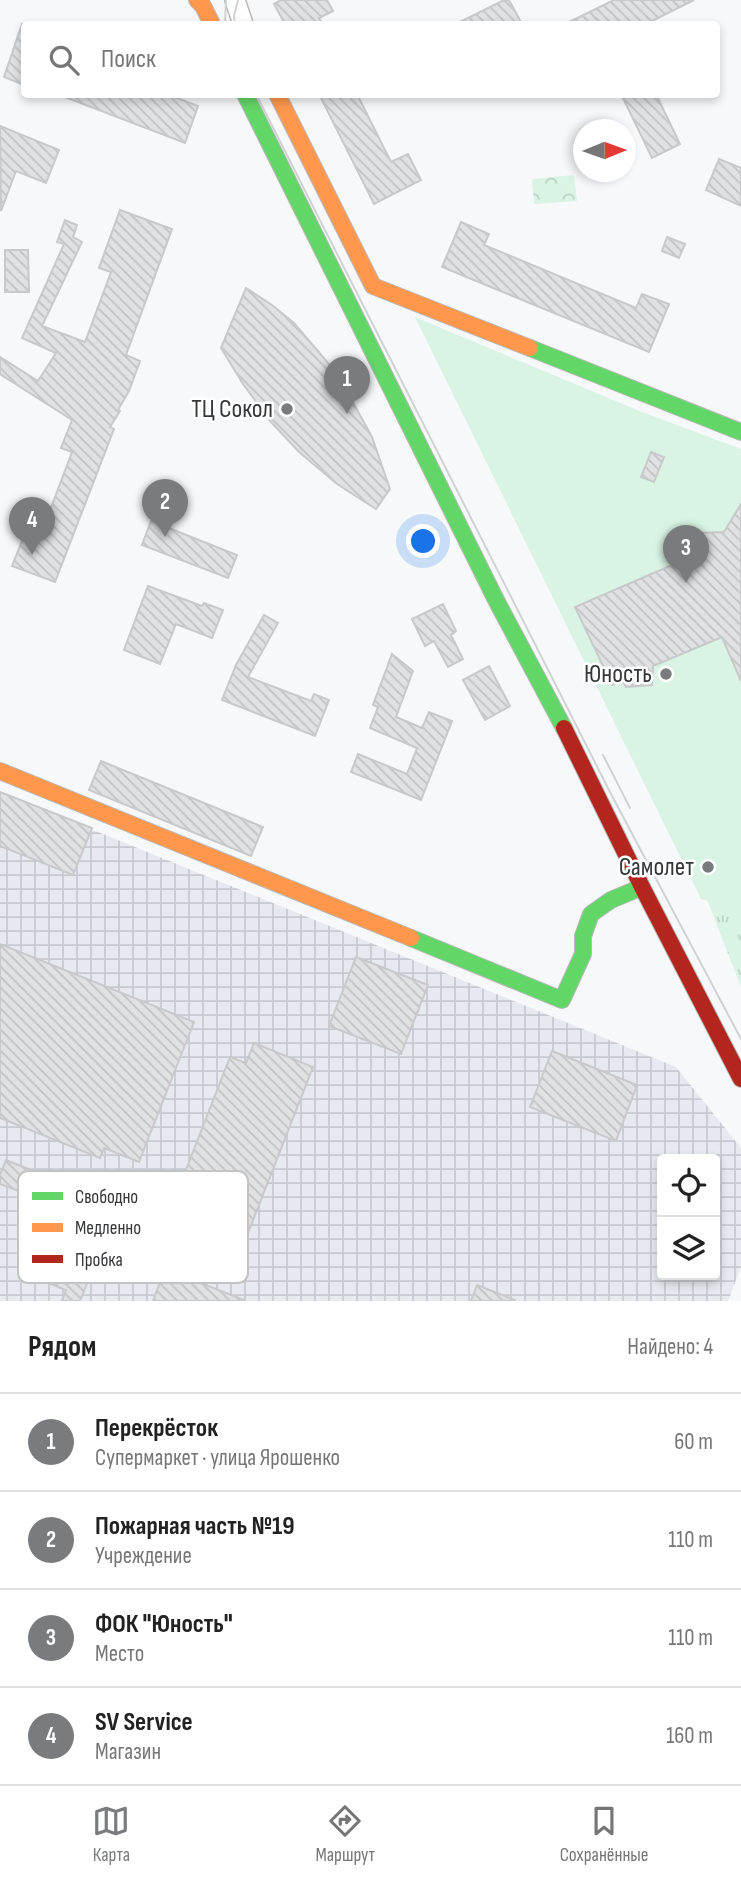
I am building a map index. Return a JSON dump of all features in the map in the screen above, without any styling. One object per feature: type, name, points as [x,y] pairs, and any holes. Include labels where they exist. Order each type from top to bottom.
[{"type":"street","points":[[235,0],[242,21]]},
{"type":"street","points":[[204,2],[211,21]]},
{"type":"street","points":[[247,98],[496,600],[575,749],[642,887],[741,1079]]},
{"type":"street","points":[[279,98],[373,286],[741,432]]},
{"type":"street","points":[[346,300],[373,286]]},
{"type":"street","points":[[0,771],[562,1000],[583,954],[583,936],[591,914],[611,900],[642,887]]},
{"type":"shaded area","points":[[0,792],[676,1067],[741,1148],[741,1267],[728,1301],[0,1301]]},
{"type":"green space","points":[[573,175],[577,201],[534,204],[532,179]]},
{"type":"green space","name":"Юность","points":[[415,317],[642,412],[741,449],[741,908],[701,899]]},
{"type":"green space","points":[[701,884],[741,889],[741,987]]},
{"type":"building","points":[[281,0],[327,0],[333,11],[319,18],[320,21],[283,21],[274,4]]},
{"type":"building","points":[[509,0],[520,21],[462,21]]},
{"type":"building","points":[[614,0],[694,0],[652,21],[571,21]]},
{"type":"building","points":[[21,27],[21,84],[4,77]]},
{"type":"building","points":[[67,98],[177,98],[198,106],[185,143]]},
{"type":"building","points":[[321,98],[359,98],[391,162],[408,154],[421,180],[374,204]]},
{"type":"building","points":[[623,98],[658,98],[680,144],[652,158],[636,125],[636,119],[633,119]]},
{"type":"building","points":[[0,126],[59,150],[46,183],[16,171],[1,211]]},
{"type":"building","points":[[719,159],[741,168],[741,206],[706,190]]},
{"type":"building","points":[[120,210],[172,229],[126,355],[140,361],[129,391],[118,410],[120,411],[110,427],[114,429],[55,582],[12,566],[32,516],[46,521],[72,452],[61,448],[72,420],[0,374],[0,357],[38,381],[56,353],[22,338],[64,244],[57,242],[65,220],[77,225],[73,237],[82,242],[42,326],[85,342],[111,272],[99,268]]},
{"type":"building","points":[[461,222],[489,234],[484,245],[636,308],[642,294],[669,304],[649,352],[442,267]]},
{"type":"building","points":[[667,237],[685,244],[679,258],[662,251]]},
{"type":"building","points":[[5,250],[28,250],[29,292],[5,292]]},
{"type":"building","points":[[246,288],[294,323],[329,364],[350,397],[372,437],[390,489],[376,509],[337,484],[299,452],[271,422],[221,348]]},
{"type":"building","points":[[651,452],[664,457],[654,482],[641,477]]},
{"type":"building","points":[[741,504],[741,681],[722,637],[653,666],[652,685],[626,687],[622,680],[612,685],[575,607],[686,559],[675,534],[724,532]]},
{"type":"building","points":[[151,521],[237,555],[228,578],[142,545]]},
{"type":"building","points":[[148,586],[202,606],[204,603],[223,610],[212,638],[176,624],[160,664],[124,650]]},
{"type":"building","points":[[443,604],[456,631],[451,635],[463,659],[448,667],[434,641],[425,646],[412,619]]},
{"type":"building","points":[[264,615],[278,623],[248,677],[311,701],[314,694],[329,700],[315,736],[222,700],[236,665]]},
{"type":"building","points":[[392,654],[413,671],[396,717],[422,728],[429,712],[452,721],[421,800],[351,772],[358,754],[407,774],[417,748],[370,728],[378,707],[373,705]]},
{"type":"building","points":[[489,666],[510,706],[485,720],[463,680]]},
{"type":"building","points":[[101,761],[263,827],[251,856],[89,790]]},
{"type":"building","points":[[0,792],[92,828],[73,875],[0,846]]},
{"type":"building","points":[[0,944],[194,1022],[139,1162],[104,1148],[100,1158],[0,1118]]},
{"type":"building","points":[[356,957],[428,985],[401,1054],[329,1026]]},
{"type":"building","points":[[254,1043],[313,1067],[248,1233],[248,1171],[186,1171],[230,1057],[246,1063]]},
{"type":"building","points":[[552,1051],[637,1085],[616,1141],[530,1107]]},
{"type":"building","points":[[6,1160],[34,1171],[18,1171],[18,1191],[0,1184],[0,1175]]},
{"type":"building","points":[[48,1283],[87,1283],[80,1301],[62,1301],[66,1290]]},
{"type":"building","points":[[160,1283],[201,1283],[244,1300],[244,1301],[153,1301]]},
{"type":"building","points":[[477,1285],[515,1300],[471,1301]]},
{"type":"tram line","points":[[225,21],[226,0]]},
{"type":"tram line","points":[[235,21],[238,0]]},
{"type":"tram line","points":[[258,98],[611,794],[741,1039]]},
{"type":"tram line","points":[[603,755],[630,808]]},
{"type":"traffic: fast","points":[[247,98],[496,600],[564,728]]},
{"type":"traffic: fast","points":[[530,348],[741,432]]},
{"type":"traffic: fast","points":[[411,938],[562,1000],[583,954],[583,936],[591,914],[611,900],[642,887]]},
{"type":"traffic: slow","points":[[197,0],[210,21]]},
{"type":"traffic: slow","points":[[279,98],[373,286],[530,348]]},
{"type":"traffic: slow","points":[[0,771],[411,938]]},
{"type":"traffic: jam","points":[[564,728],[741,1079]]},
{"type":"place","name":"ТЦ Сокол","points":[[287,409]]},
{"type":"place","name":"Перекрёсток","points":[[347,414]]},
{"type":"place","name":"Пожарная часть №19","points":[[165,537]]},
{"type":"place","name":"SV Service","points":[[32,555]]},
{"type":"place","name":"ФОК \"Юность\"","points":[[686,583]]},
{"type":"place","name":"Юность","points":[[666,674]]},
{"type":"place","name":"Самолет","points":[[708,867]]}]
